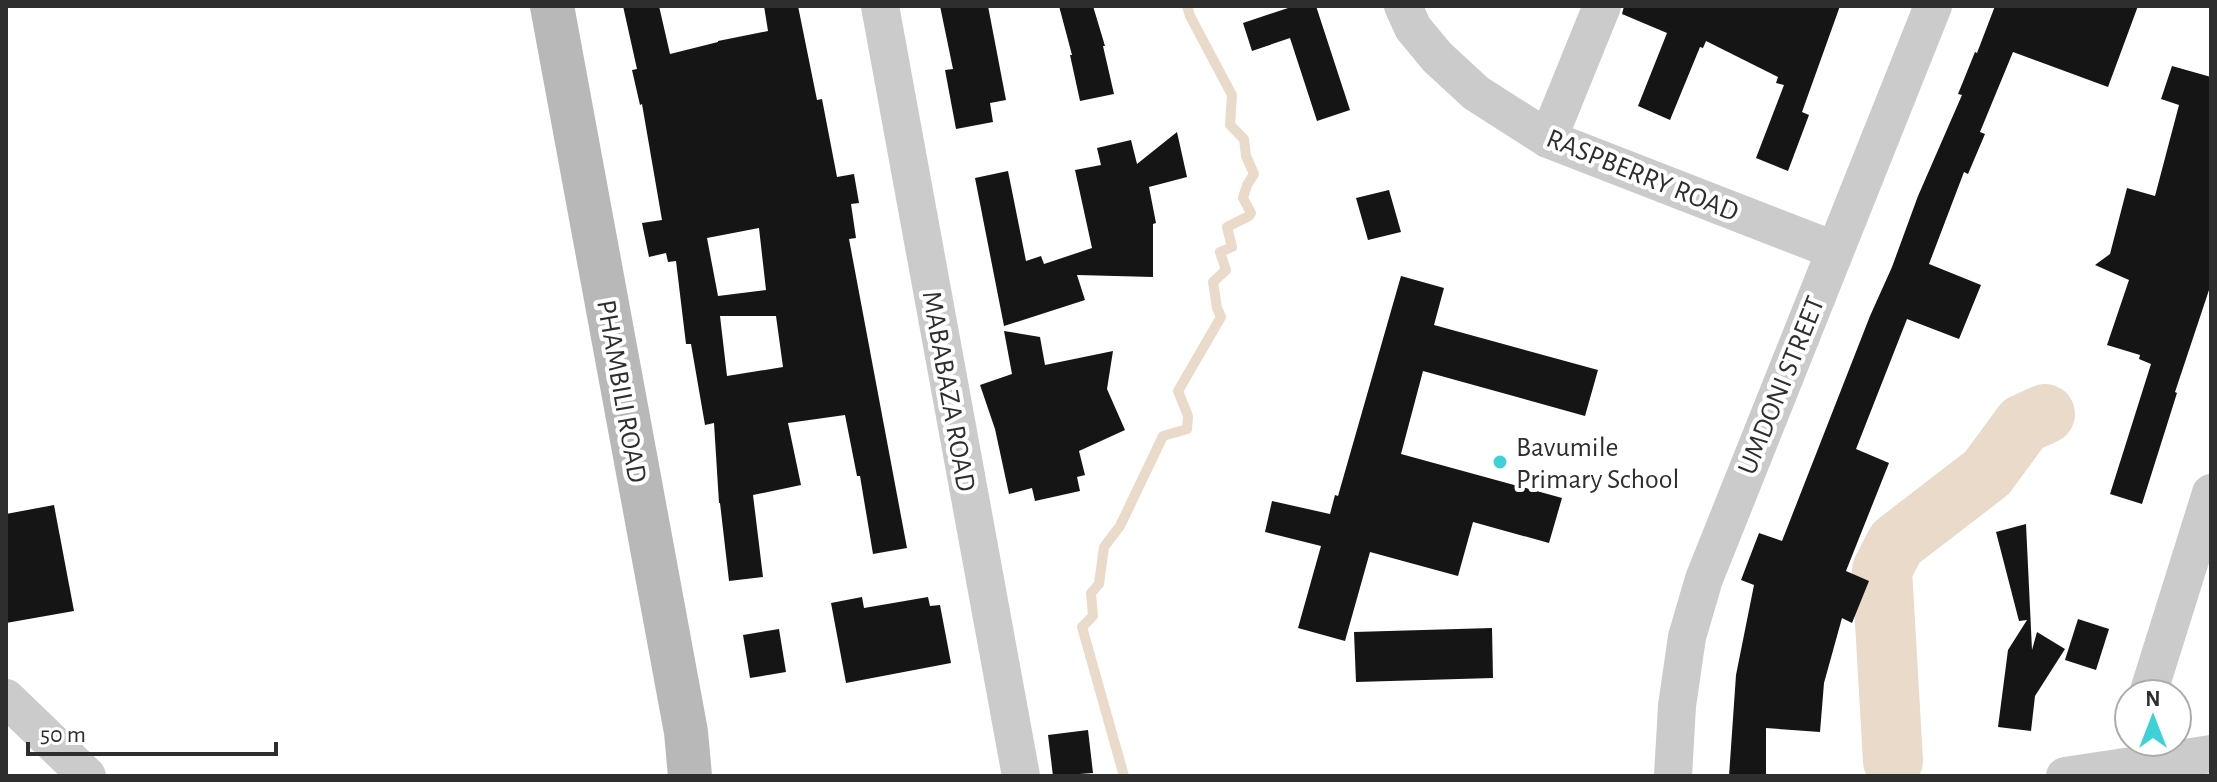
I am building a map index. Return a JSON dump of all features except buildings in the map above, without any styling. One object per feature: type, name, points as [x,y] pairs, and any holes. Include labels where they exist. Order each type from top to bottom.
[{"type":"street","name":"PHAMBILI ROAD","points":[[552,6],[686,732],[690,776]]},
{"type":"street","name":"MABABAZA ROAD","points":[[880,6],[1021,776]]},
{"type":"street","name":"RASPBERRY ROAD","points":[[1403,6],[1413,28],[1456,75],[1476,93],[1548,139],[1834,250]]},
{"type":"street","points":[[1548,139],[1602,6]]},
{"type":"street","name":"UMDONI STREET","points":[[1673,776],[1677,706],[1687,637],[1704,579],[1933,6]]},
{"type":"street","points":[[2153,678],[2211,493]]},
{"type":"street","points":[[6,698],[87,776]]},
{"type":"street","points":[[2065,776],[2120,758]]},
{"type":"street","points":[[2153,758],[2193,763]]},
{"type":"waterway","points":[[1124,776],[1082,627],[1093,616],[1091,593],[1099,584],[1104,547],[1120,526],[1163,436],[1187,429],[1188,416],[1178,391],[1221,317],[1213,282],[1226,270],[1220,252],[1232,247],[1227,227],[1251,213],[1243,198],[1254,174],[1246,156],[1244,139],[1230,125],[1232,95],[1187,6]]},
{"type":"waterway","points":[[1893,761],[1882,570],[1896,543],[1987,473],[2023,424],[2045,414]]},
{"type":"place","name":"Bavumile Primary School","points":[[1500,462]]}]
